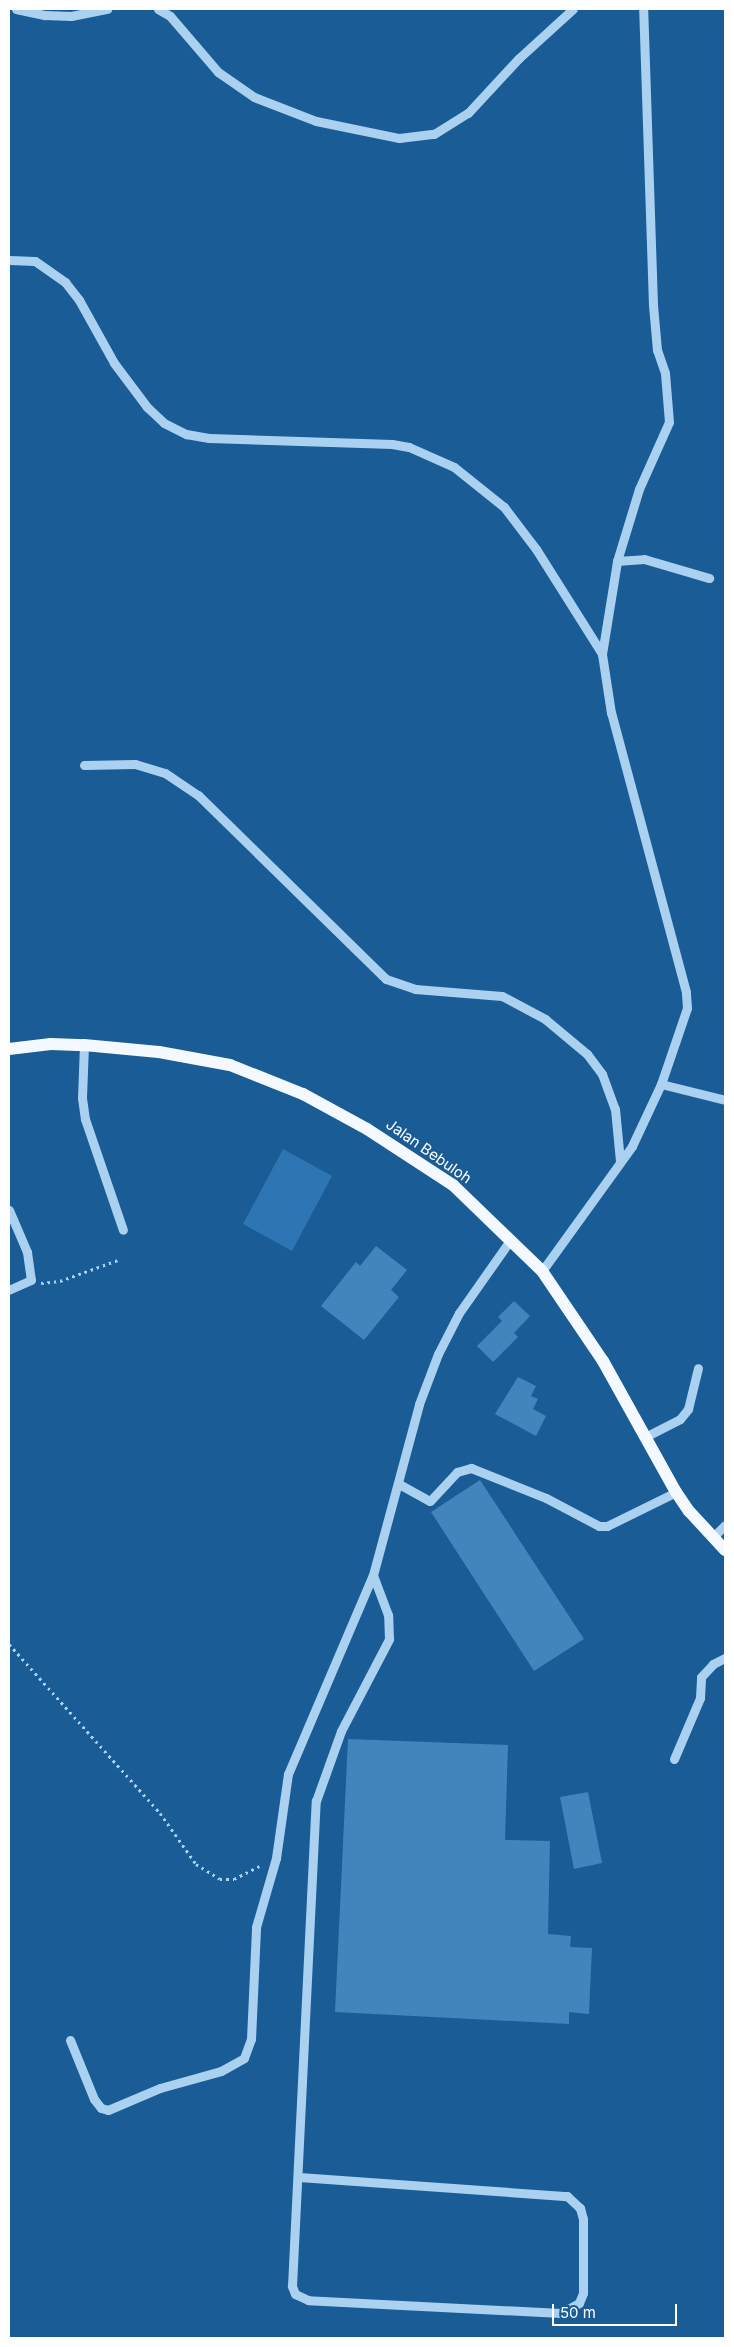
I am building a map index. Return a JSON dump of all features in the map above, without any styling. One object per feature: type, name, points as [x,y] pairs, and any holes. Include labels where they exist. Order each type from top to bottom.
[{"type":"main road","name":"Jalan Bebuloh","points":[[9,1049],[51,1044],[84,1045],[200,1058],[254,1073],[302,1094],[367,1129],[453,1185],[542,1271],[579,1322],[676,1492],[712,1538],[725,1550]]},
{"type":"street","points":[[16,9],[71,16],[107,9]]},
{"type":"street","points":[[158,9],[170,16],[218,72],[254,97],[333,126],[399,138],[434,134],[468,113],[518,60],[573,9]]},
{"type":"street","points":[[542,1271],[632,1146],[661,1084],[686,1015],[686,992],[611,712],[602,654],[616,561],[639,489],[669,422],[665,373],[658,350],[653,305],[643,9]]},
{"type":"street","points":[[9,260],[35,261],[65,282],[79,300],[114,363],[147,408],[164,423],[186,434],[209,438],[392,444],[409,447],[454,467],[504,507],[536,549],[602,654]]},
{"type":"street","points":[[616,561],[644,559],[709,578]]},
{"type":"street","points":[[84,765],[135,764],[165,773],[198,796],[386,979],[415,989],[502,996],[545,1019],[587,1054],[602,1074],[615,1109],[620,1161]]},
{"type":"street","points":[[84,1045],[82,1098],[85,1119],[123,1230]]},
{"type":"street","points":[[661,1084],[725,1100]]},
{"type":"street","points":[[9,1210],[27,1252],[31,1280],[9,1290]]},
{"type":"street","points":[[70,2040],[94,2098],[101,2108],[108,2110],[175,2083],[221,2071],[244,2058],[251,2039],[256,1928],[276,1858],[288,1774],[373,1575],[419,1404],[438,1354],[459,1313],[511,1239]]},
{"type":"street","points":[[645,1437],[680,1419],[688,1409],[698,1368]]},
{"type":"street","points":[[398,1484],[430,1501],[457,1472],[471,1468],[546,1498],[599,1526],[607,1526],[676,1492]]},
{"type":"street","points":[[712,1538],[725,1525]]},
{"type":"street","points":[[299,2177],[567,2196],[580,2208],[583,2220],[583,2293],[579,2303],[561,2313],[302,2298],[295,2294],[292,2286],[299,2177],[316,1801],[341,1731],[389,1639],[388,1615],[373,1575]]},
{"type":"street","points":[[674,1759],[700,1698],[701,1676],[713,1664],[725,1658]]},
{"type":"path","points":[[31,1280],[50,1284],[118,1260]]},
{"type":"path","points":[[9,1644],[160,1813],[196,1864],[220,1879],[234,1879],[276,1858]]},
{"type":"shaded area","points":[[283,1149],[332,1176],[292,1251],[243,1224]]},
{"type":"building","points":[[376,1246],[407,1270],[391,1290],[399,1297],[364,1340],[321,1306],[356,1262],[360,1266]]},
{"type":"building","points":[[514,1301],[530,1316],[514,1333],[518,1337],[493,1362],[477,1346],[502,1321],[498,1317]]},
{"type":"building","points":[[518,1377],[536,1386],[531,1396],[538,1399],[533,1409],[546,1416],[536,1436],[495,1414]]},
{"type":"building","points":[[480,1480],[584,1639],[534,1671],[431,1512]]},
{"type":"building","points":[[348,1739],[508,1745],[505,1840],[550,1841],[548,1934],[571,1936],[570,1947],[592,1948],[589,2014],[569,2012],[569,2024],[335,2012]]},
{"type":"building","points":[[588,1792],[602,1863],[574,1869],[560,1797]]}]
